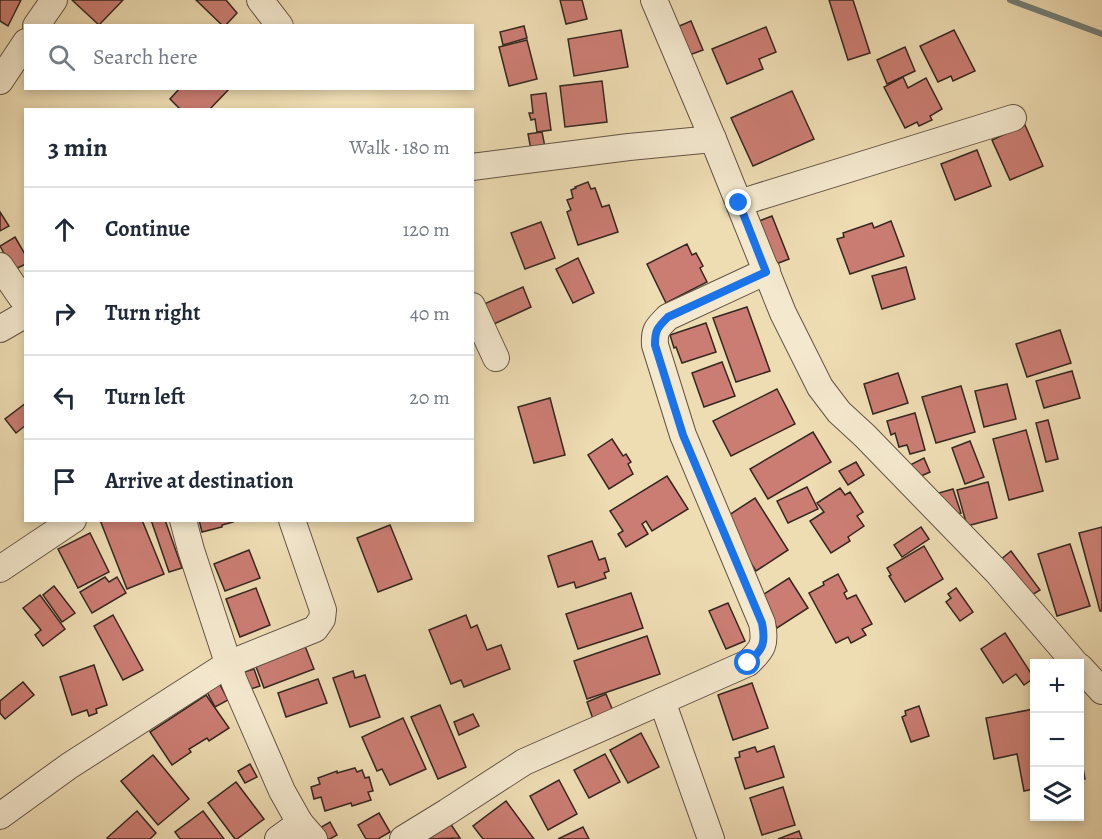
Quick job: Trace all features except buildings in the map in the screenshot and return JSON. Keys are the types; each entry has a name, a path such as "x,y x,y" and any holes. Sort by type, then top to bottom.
{"street":[{"path":"37,24 54,0"},
{"path":"260,0 278,24"},
{"path":"654,0 783,313 820,387 839,412 997,572 1073,659"},
{"path":"0,81 24,45"},
{"path":"739,203 1013,118"},
{"path":"474,167 713,139"},
{"path":"0,266 24,298"},
{"path":"403,839 524,762 748,663 760,652 765,638 762,623 683,435 655,345 655,333 668,317 766,272"},
{"path":"474,310 496,358"},
{"path":"0,329 24,315"},
{"path":"0,568 70,522"},
{"path":"184,522 234,681 282,791 307,831 278,839"},
{"path":"0,816 69,766 228,664 315,629 322,619 323,610 293,522"},
{"path":"1084,671 1102,691"},
{"path":"662,701 711,839"}],"waterway":[{"path":"1010,0 1102,34"}],"route":[{"path":"739,203 766,272 668,317 655,333 655,345 683,435 762,623 765,638 760,652 748,663"}]}
